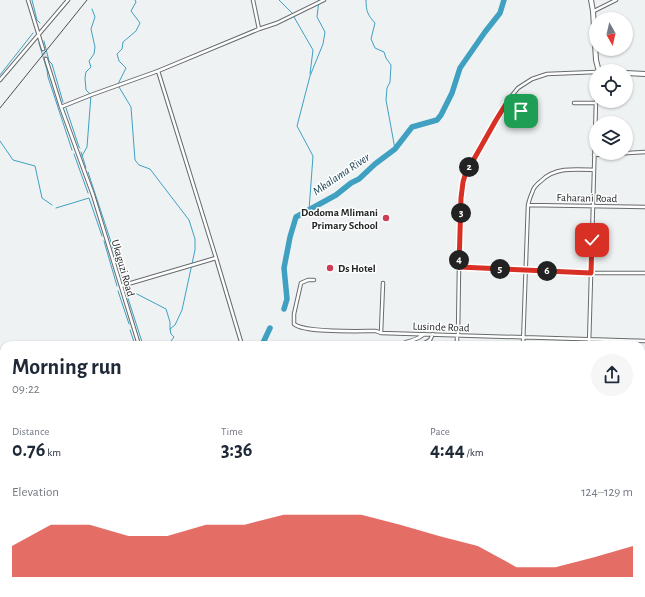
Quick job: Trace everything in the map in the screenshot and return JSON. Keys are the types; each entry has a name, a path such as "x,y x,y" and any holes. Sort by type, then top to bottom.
{"street":[{"path":"28,0 43,49"},
{"path":"0,80 68,0"},
{"path":"253,0 259,30"},
{"path":"61,106 158,71 277,23 324,0"},
{"path":"591,0 597,64"},
{"path":"593,11 616,0"},
{"name":"Ukaguzi Road","path":"46,59 92,195 137,341"},
{"path":"158,71 241,341"},
{"path":"457,341 461,198 466,172 509,99 518,88 532,79 547,74 589,72"},
{"path":"633,73 645,74"},
{"path":"509,99 515,103 521,111 525,121"},
{"path":"574,104 589,103"},
{"path":"633,153 645,152"},
{"path":"589,339 594,160"},
{"path":"523,341 528,205 532,192 546,176 552,173 561,170 594,170"},
{"name":"Faharani Road","path":"528,205 645,207"},
{"path":"121,286 216,258"},
{"path":"459,267 645,274"},
{"name":"Lusinde Road","path":"314,280 308,280 301,283 294,314 294,324 297,327 320,330 376,331 381,333 645,341"},
{"path":"381,333 383,283"},
{"path":"406,341 420,338 424,334"},
{"path":"428,341 433,334"}],"waterway":[{"path":"32,0 37,20 40,23"},
{"path":"118,84 126,68 119,61 117,54 122,49 123,42 136,31 140,23 131,11 136,2 135,0"},
{"path":"279,0 293,14"},
{"path":"309,210 313,156 297,126 310,76 323,44 325,32 317,17 319,0"},
{"path":"366,0 366,8 375,23 371,39 375,48 384,52 391,65 390,82 387,88 386,100 395,149"},
{"name":"Mkalama River","path":"284,309 287,299 284,268 290,237 296,217 336,195 351,183 359,179 375,164 395,149 412,127 437,120 452,93 460,68 500,13 504,0"},
{"path":"82,156 87,147 91,95 86,90 85,78 86,72 91,67 89,61 94,54 95,47 91,29 95,17 92,9"},
{"path":"294,17 313,50 310,74"},
{"path":"0,75 33,33"},
{"path":"44,41 63,102"},
{"path":"39,43 48,77 72,150"},
{"path":"119,87 131,107 135,160 139,165 150,169 189,220 195,239 195,250 182,310 175,325 170,329 171,334 174,337 171,341"},
{"path":"66,108 80,148"},
{"path":"0,141 13,160 35,166 42,198 52,205"},
{"path":"81,152 86,168"},
{"path":"74,154 88,193"},
{"path":"88,172 111,242"},
{"path":"56,208 89,198 102,236"},
{"path":"104,241 117,286"},
{"path":"112,246 124,283"},
{"path":"125,289 142,341"},
{"path":"118,291 129,324"},
{"path":"135,293 166,309 170,322 170,329"},
{"name":"Mkalama River","path":"264,341 270,328"},
{"path":"130,330 134,341"}],"tunnel":[{"path":"43,49 46,59"}],"railway":[{"path":"0,108 87,0"}],"place":[{"name":"Dodoma Mlimani Primary School","path":"386,218"},
{"name":"Ds Hotel","path":"330,268"}],"route":[{"path":"521,111 515,103 509,99 466,172 461,198 459,267 591,273 592,240"}]}
